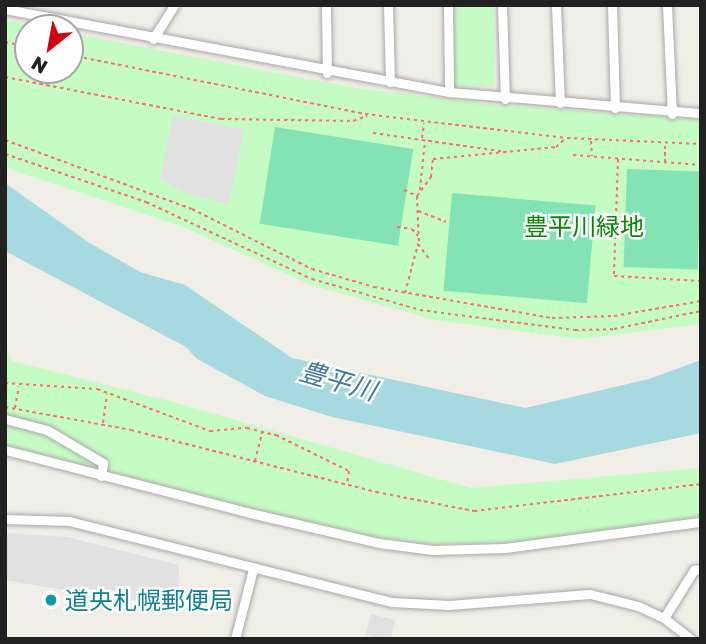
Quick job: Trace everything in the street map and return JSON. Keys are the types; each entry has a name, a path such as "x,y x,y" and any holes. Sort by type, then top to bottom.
{"street":[{"path":"153,39 174,5"},
{"path":"326,5 327,72"},
{"path":"388,5 390,82"},
{"path":"448,5 449,92"},
{"path":"502,5 505,99"},
{"path":"556,5 560,103"},
{"path":"612,5 615,108"},
{"path":"667,5 672,114"},
{"path":"5,9 24,9 153,39 449,92 672,114 701,113"},
{"path":"5,419 47,430 103,463 101,476"},
{"path":"5,450 379,543 433,550 505,548 701,523"},
{"path":"5,519 69,521 391,602 449,605 590,594 664,618 691,639"},
{"path":"235,639 253,569"},
{"path":"664,618 694,570 701,569"}],"path":[{"path":"84,58 369,115 567,138 701,144"},
{"path":"5,77 221,119 353,121 369,115"},
{"path":"420,191 424,122"},
{"path":"373,133 510,152"},
{"path":"405,294 419,237 417,196 431,177 433,159 556,147 567,138"},
{"path":"591,139 592,157"},
{"path":"5,140 192,209 312,269 405,294 552,318 614,316 701,301"},
{"path":"665,143 665,164"},
{"path":"5,154 146,202 312,279 420,310 575,330 614,329 701,311"},
{"path":"573,155 701,165"},
{"path":"618,159 614,276 701,281"},
{"path":"404,190 417,196"},
{"path":"417,210 446,222"},
{"path":"397,227 412,229 419,237"},
{"path":"418,244 431,261"},
{"path":"5,383 65,385 107,393 210,431 247,428 262,432 349,471 347,485"},
{"path":"15,408 19,385"},
{"path":"102,425 107,393"},
{"path":"5,407 102,425 347,485 474,511 701,484"},
{"path":"256,461 262,432"}],"green space":[{"path":"452,5 494,5 494,86 452,86"},
{"name":"豊平川緑地","path":"5,20 14,22 14,84 84,84 84,36 356,88 487,104 701,120 701,324 580,339 434,320 311,285 183,227 5,168"},
{"path":"275,127 413,149 398,246 260,224"},
{"path":"627,169 701,172 698,270 624,267"},
{"path":"452,193 595,206 587,303 443,291"},
{"path":"5,344 11,361 170,401 471,488 701,468 701,517 521,541 435,544 353,534 5,445"}],"shaded area":[{"path":"173,115 244,130 229,204 191,195 160,179"},
{"path":"5,533 67,537 179,565 178,609 5,580"},
{"path":"371,614 395,620 391,639 366,635"}],"water":[{"name":"豊平川","path":"5,183 88,242 140,272 185,285 292,358 525,408 649,379 701,360 701,433 555,464 332,417 265,396 197,359 186,347 5,251"}],"place":[{"name":"道央札幌郵便局","path":"51,600"}]}
